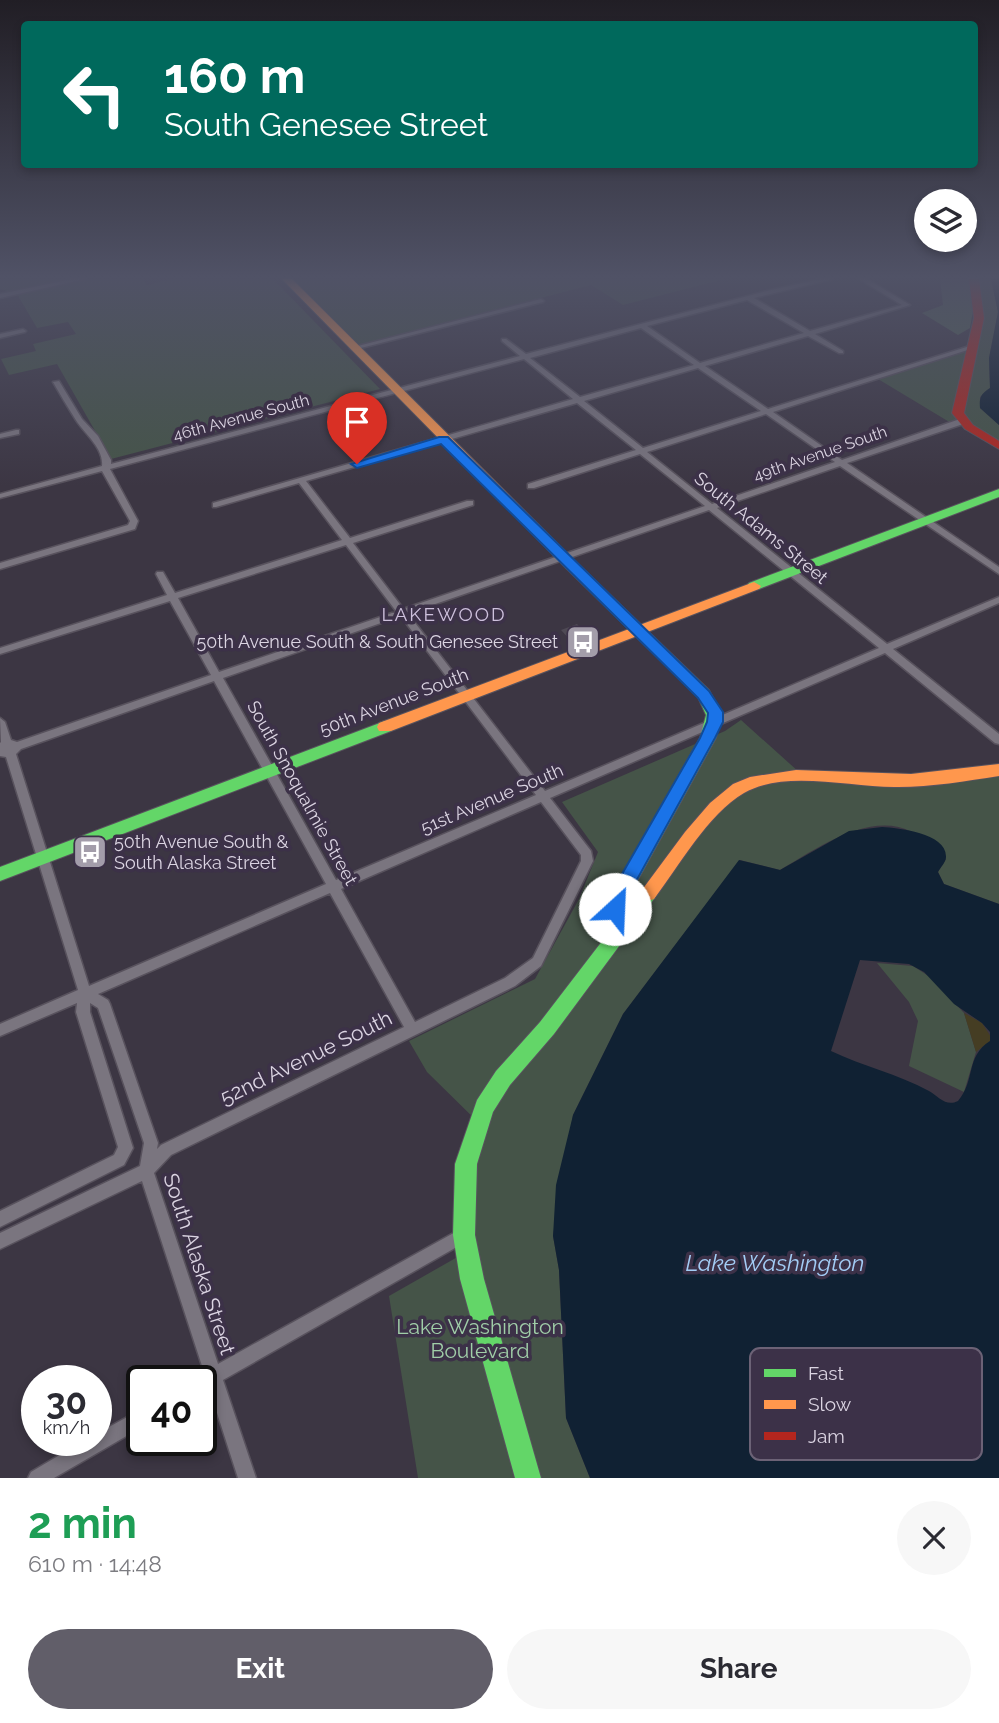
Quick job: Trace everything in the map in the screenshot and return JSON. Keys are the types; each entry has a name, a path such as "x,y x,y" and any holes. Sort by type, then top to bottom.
{"street":[{"path":"353,348 704,694 716,712 715,722 620,895 613,923 615,936"},
{"name":"South Adams Street","path":"514,348 999,740"},
{"name":"46th Avenue South","path":"0,496 559,348"},
{"path":"674,348 999,571"},
{"path":"216,505 763,348"},
{"path":"834,348 841,352"},
{"path":"531,485 969,348"},
{"path":"974,348 958,407 962,421 999,446"},
{"path":"0,566 132,527 132,517 105,468 107,460 57,382"},
{"name":"49th Avenue South","path":"7,748 962,421"},
{"path":"0,436 16,432"},
{"path":"302,480 544,795"},
{"name":"50th Avenue South","path":"0,874 999,493"},
{"path":"0,650 470,503"},
{"name":"South Snoqualmie Street","path":"160,574 219,676 412,1029"},
{"name":"51st Avenue South","path":"0,1030 999,600"},
{"name":"South Alaska Street","path":"0,722 85,993 83,1012 126,1148 119,1160 0,1219"},
{"path":"528,1478 472,1279 464,1235 466,1164 484,1107 503,1078 547,1028 615,936 726,797 752,782 779,776 915,780 999,770"},
{"name":"52nd Avenue South","path":"0,1241 146,1171 166,1150 510,982 531,969 542,953 584,867 587,855 584,847 544,795"},
{"name":"South Alaska Street","path":"85,993 103,1004 151,1143 146,1171 204,1365"},
{"path":"217,1374 464,1235"},
{"name":"South Alaska Street","path":"217,1402 247,1478"},
{"path":"37,1478 126,1426"}],"green space":[{"path":"35,348 340,348 380,389 111,459 57,364 9,375 1,359 36,351"},
{"path":"972,348 991,348 990,388 980,397 980,408 999,425 999,444 972,427 966,419 951,423 878,379"},
{"name":"Lake Washington Boulevard","path":"741,720 809,781 999,775 999,904 944,884 938,872 946,859 912,832 895,826 878,826 843,835 780,870 740,860 623,1014 573,1115 553,1236 559,1270 566,1418 590,1478 418,1478 389,1296 475,1247 472,1218 474,1188 485,1129 427,1072 409,1041 535,979 579,899 598,852 562,802 725,731"},
{"path":"877,963 913,966 930,977 964,1013 976,1052 964,1092 909,1066 918,1021 909,1002"}],"sand":[{"path":"964,1013 982,1023 991,1037 990,1041 976,1052"}],"water":[{"path":"991,348 999,348 999,425 980,408 981,396 990,388"},
{"name":"Lake Washington","path":"882,827 910,831 930,837 944,849 946,859 938,872 944,884 999,904 999,1478 590,1478 566,1418 559,1270 553,1236 556,1185 573,1115 623,1014 739,860 780,870 849,831","holes":["860,960 909,964 924,972 954,1004 982,1023 990,1032 990,1041 977,1054 964,1093 954,1103 946,1102 917,1085 831,1051"]}],"building":[{"path":"577,624 587,635 571,641 561,630"}],"traffic: fast":[{"path":"754,586 999,493"},
{"path":"571,565 704,694 714,715 708,738 620,895 613,923 615,936"},
{"path":"0,874 385,727"},
{"path":"528,1478 472,1279 464,1235 466,1164 484,1107 503,1078 547,1028 648,894"}],"traffic: slow":[{"path":"355,348 571,565"},
{"path":"385,727 754,586"},
{"path":"648,894 716,807 739,788 756,781 796,776 879,781 911,780 999,770"}],"traffic: jam":[{"path":"972,348 958,413 969,427 999,446"}],"place":[{"name":"50th Avenue South & South Genesee Street","path":"583,642"},
{"name":"50th Avenue South & South Alaska Street","path":"90,852"}],"district":[{"name":"LAKEWOOD","path":"444,614"}],"route":[{"path":"357,464 443,439 704,694 716,712 708,738 620,895 615,909"}]}
